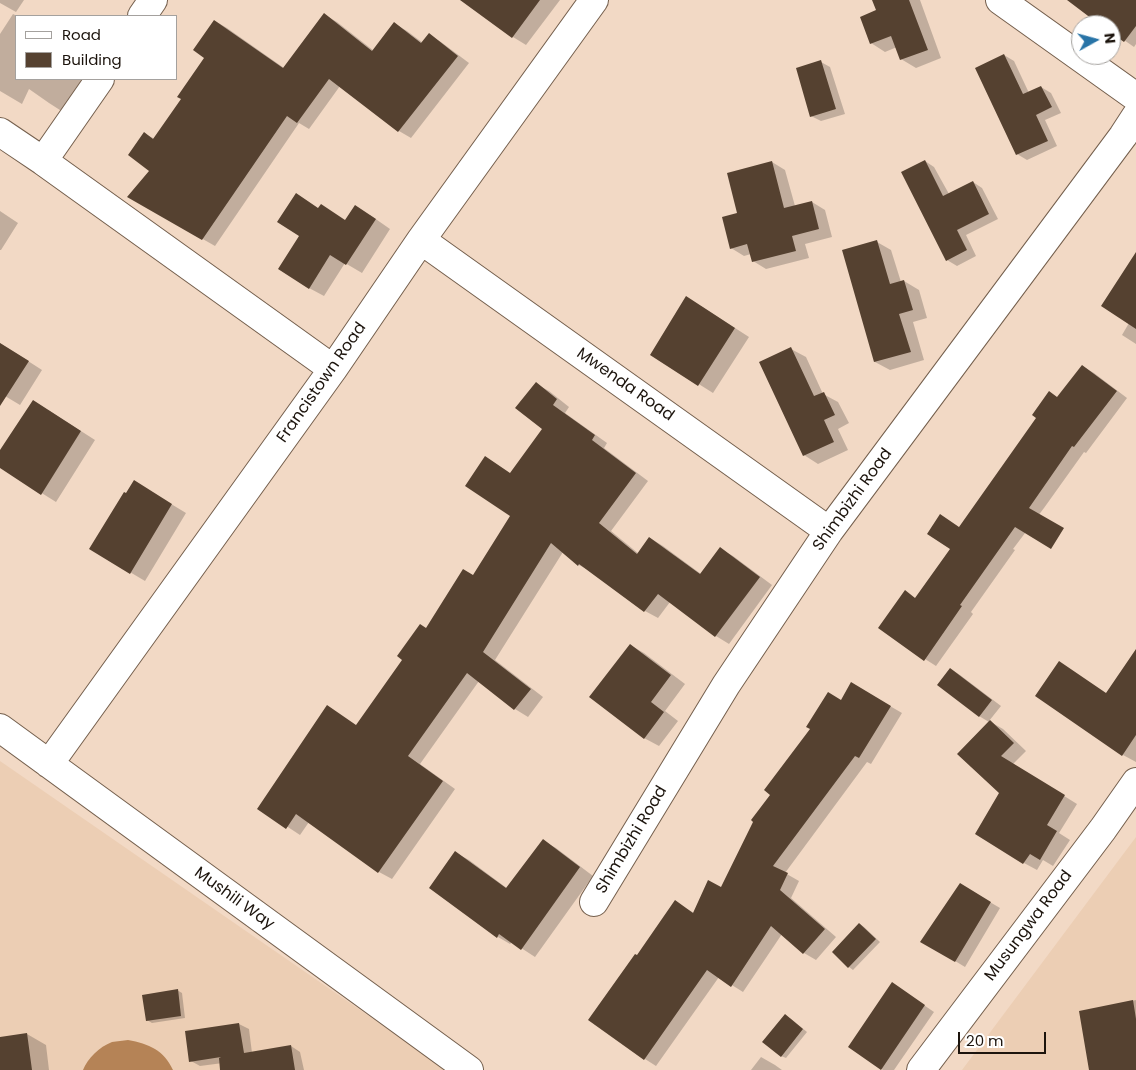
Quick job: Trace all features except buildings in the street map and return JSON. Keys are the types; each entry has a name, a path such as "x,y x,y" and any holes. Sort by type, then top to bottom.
{"street":[{"path":"143,15 153,0"},
{"name":"Francistown Road","path":"49,764 594,0"},
{"path":"1000,0 1136,97"},
{"path":"44,161 99,80"},
{"path":"0,132 44,161 333,368"},
{"name":"Shimbizhi Road","path":"594,902 726,685 829,530 1132,132"},
{"name":"Mwenda Road","path":"422,240 829,530"},
{"name":"Mushili Way","path":"0,728 469,1070"},
{"name":"Musungwa Road","path":"921,1070 1136,782"}],"shaded area":[{"path":"0,761 447,1070 0,1070"},
{"path":"1136,837 1136,1070 962,1070"},
{"path":"128,1040 155,1049 165,1057 173,1070 83,1070 98,1050 112,1042"}]}
